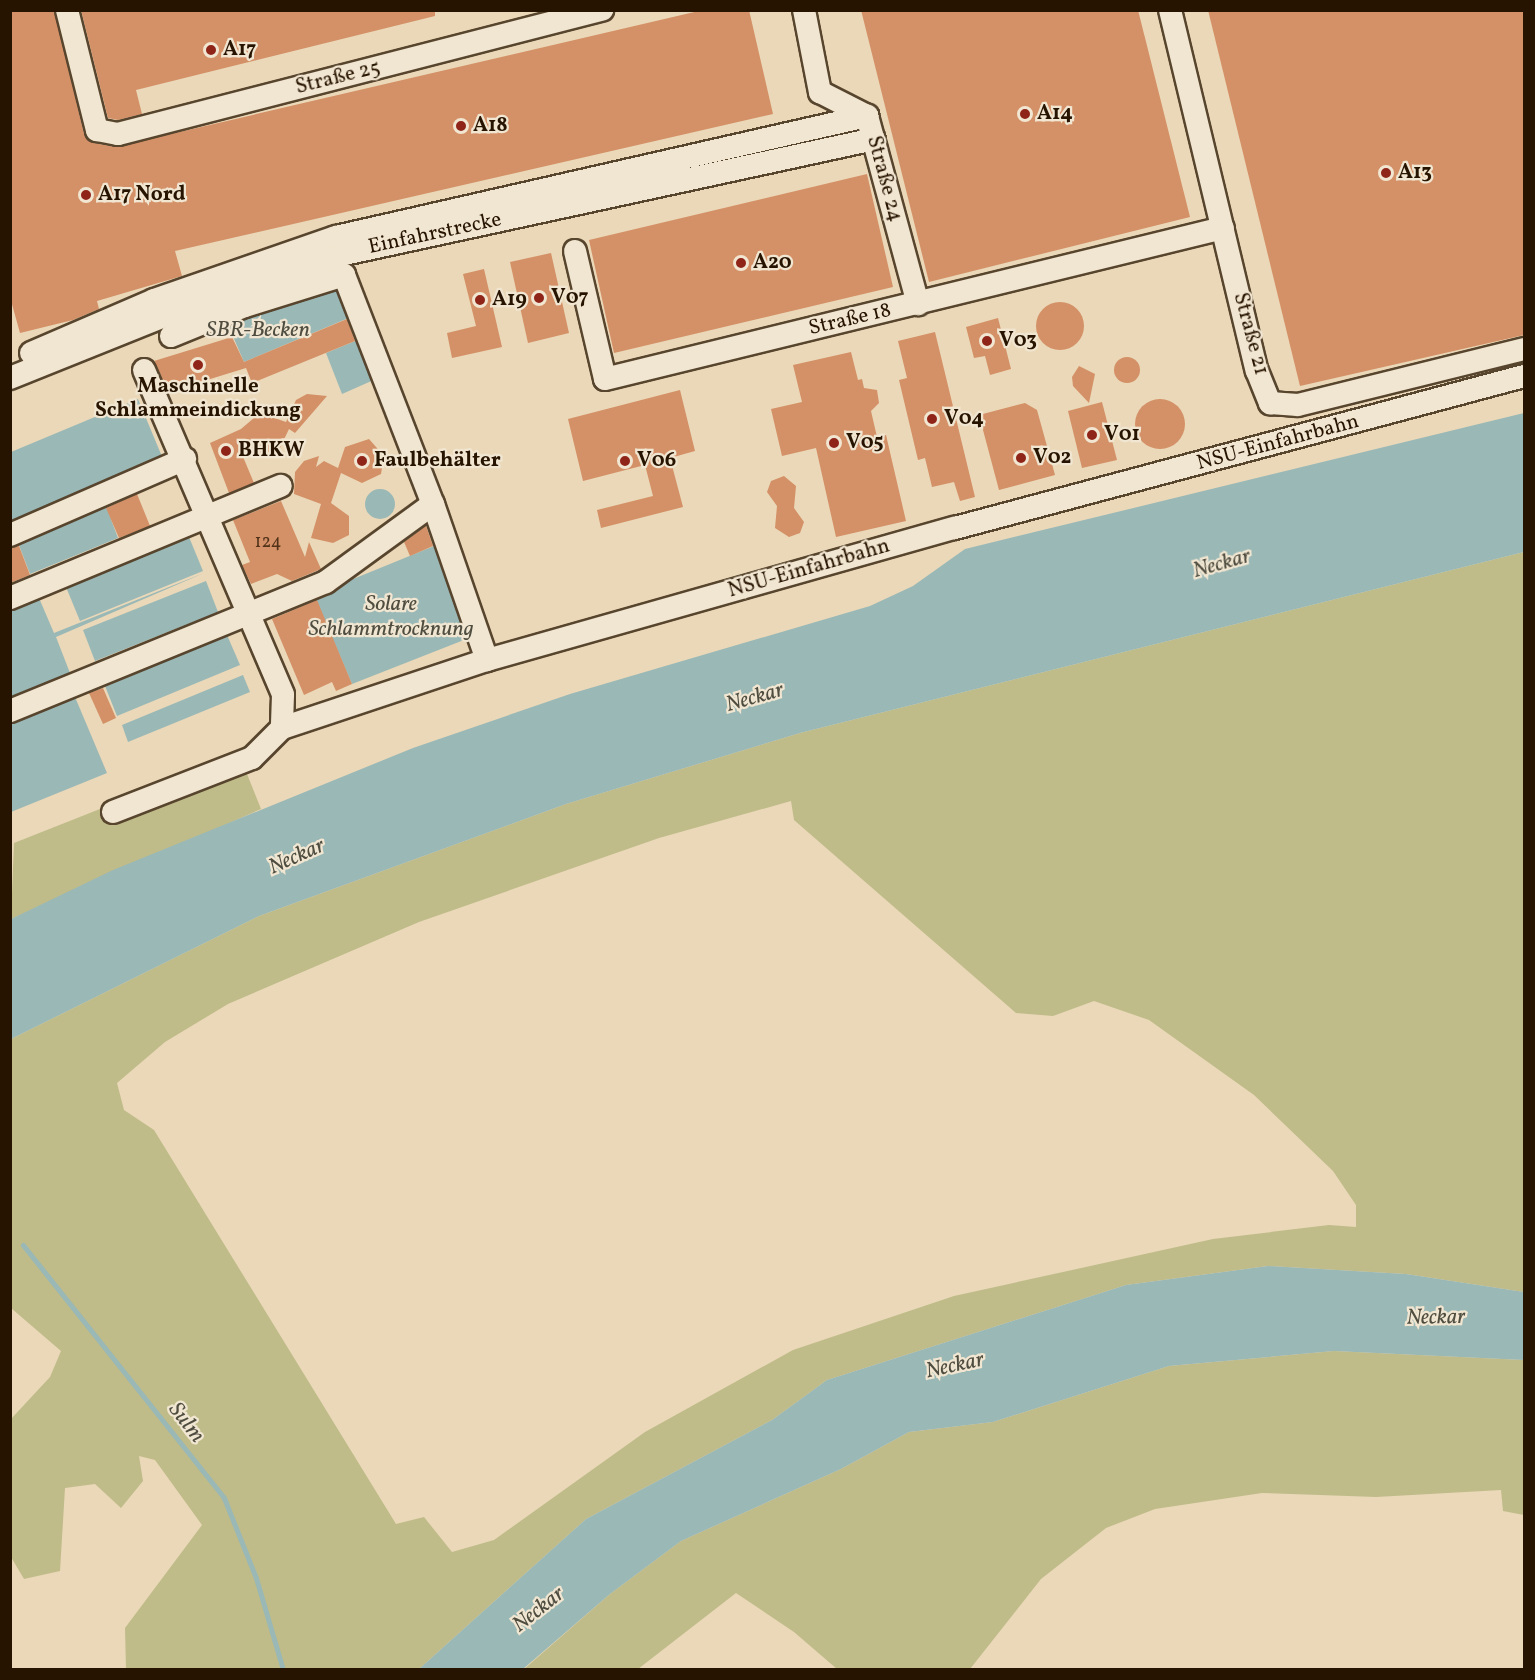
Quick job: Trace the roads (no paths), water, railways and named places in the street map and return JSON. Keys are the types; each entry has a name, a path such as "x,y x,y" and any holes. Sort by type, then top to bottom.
{"street":[{"name":"Straße 25","path":"67,10 97,130 118,134 602,10"},
{"name":"Straße 24","path":"804,10 820,92 867,116 918,304"},
{"name":"Straße 21","path":"1170,10 1257,371 1270,403 1298,405 1524,349"},
{"name":"Einfahrstrecke","path":"10,362 154,300 336,237 867,116"},
{"name":"Einfahrstrecke","path":"10,378 184,308 344,254 873,139"},
{"name":"Straße 18","path":"576,251 605,379 1223,228"},
{"path":"171,336 245,306 344,276 433,504 487,660"},
{"path":"144,370 210,515 283,695 282,728"},
{"name":"NSU-Einfahrbahn","path":"113,812 252,758 282,728 487,660 955,528 1524,376"},
{"path":"10,535 185,459"},
{"path":"10,598 281,486"},
{"path":"10,711 326,582 433,504"}],"water":[{"name":"SBR-Becken","path":"339,287 351,317 244,362 226,320"},
{"name":"SBR-Becken","path":"360,339 376,379 342,394 326,353"},
{"path":"138,399 163,459 11,522 11,452"},
{"name":"Neckar","path":"1524,413 1524,552 800,733 566,804 259,916 11,1039 11,919 113,870 413,748 570,694 870,606 913,586 965,549"},
{"path":"380,489 391,493 395,504 391,515 380,519 369,515 365,504 369,493"},
{"path":"106,506 118,538 30,574 17,540"},
{"path":"189,537 203,571 80,621 66,587"},
{"name":"Solare Schlammtrocknung","path":"434,546 469,638 352,684 314,595"},
{"path":"204,573 56,637 70,673 11,698 11,609 39,598 54,633"},
{"path":"206,581 218,612 95,661 83,630"},
{"path":"227,635 240,665 117,716 105,686"},
{"path":"243,675 250,692 128,742 122,725"},
{"path":"75,697 107,773 11,812 11,724"},
{"name":"Neckar","path":"1268,1266 1406,1274 1524,1292 1524,1360 1334,1351 1169,1366 993,1422 909,1432 841,1469 681,1541 610,1594 523,1669 419,1669 586,1519 772,1420 827,1380 1126,1285"}],"waterway":[{"name":"Sulm","path":"23,1245 224,1498 256,1578 283,1670"}],"place":[{"name":"A17","path":"211,50"},
{"name":"A14","path":"1025,114"},
{"name":"A18","path":"461,126"},
{"name":"A13","path":"1386,173"},
{"name":"A17 Nord","path":"86,195"},
{"name":"A20","path":"741,263"},
{"name":"V07","path":"539,298"},
{"name":"A19","path":"480,300"},
{"name":"V03","path":"987,341"},
{"name":"Maschinelle Schlammeindickung","path":"198,365"},
{"name":"V04","path":"932,419"},
{"name":"V01","path":"1092,435"},
{"name":"V05","path":"834,443"},
{"name":"BHKW","path":"226,451"},
{"name":"V02","path":"1021,458"},
{"name":"Faulbehälter","path":"362,461"},
{"name":"V06","path":"625,461"}]}
